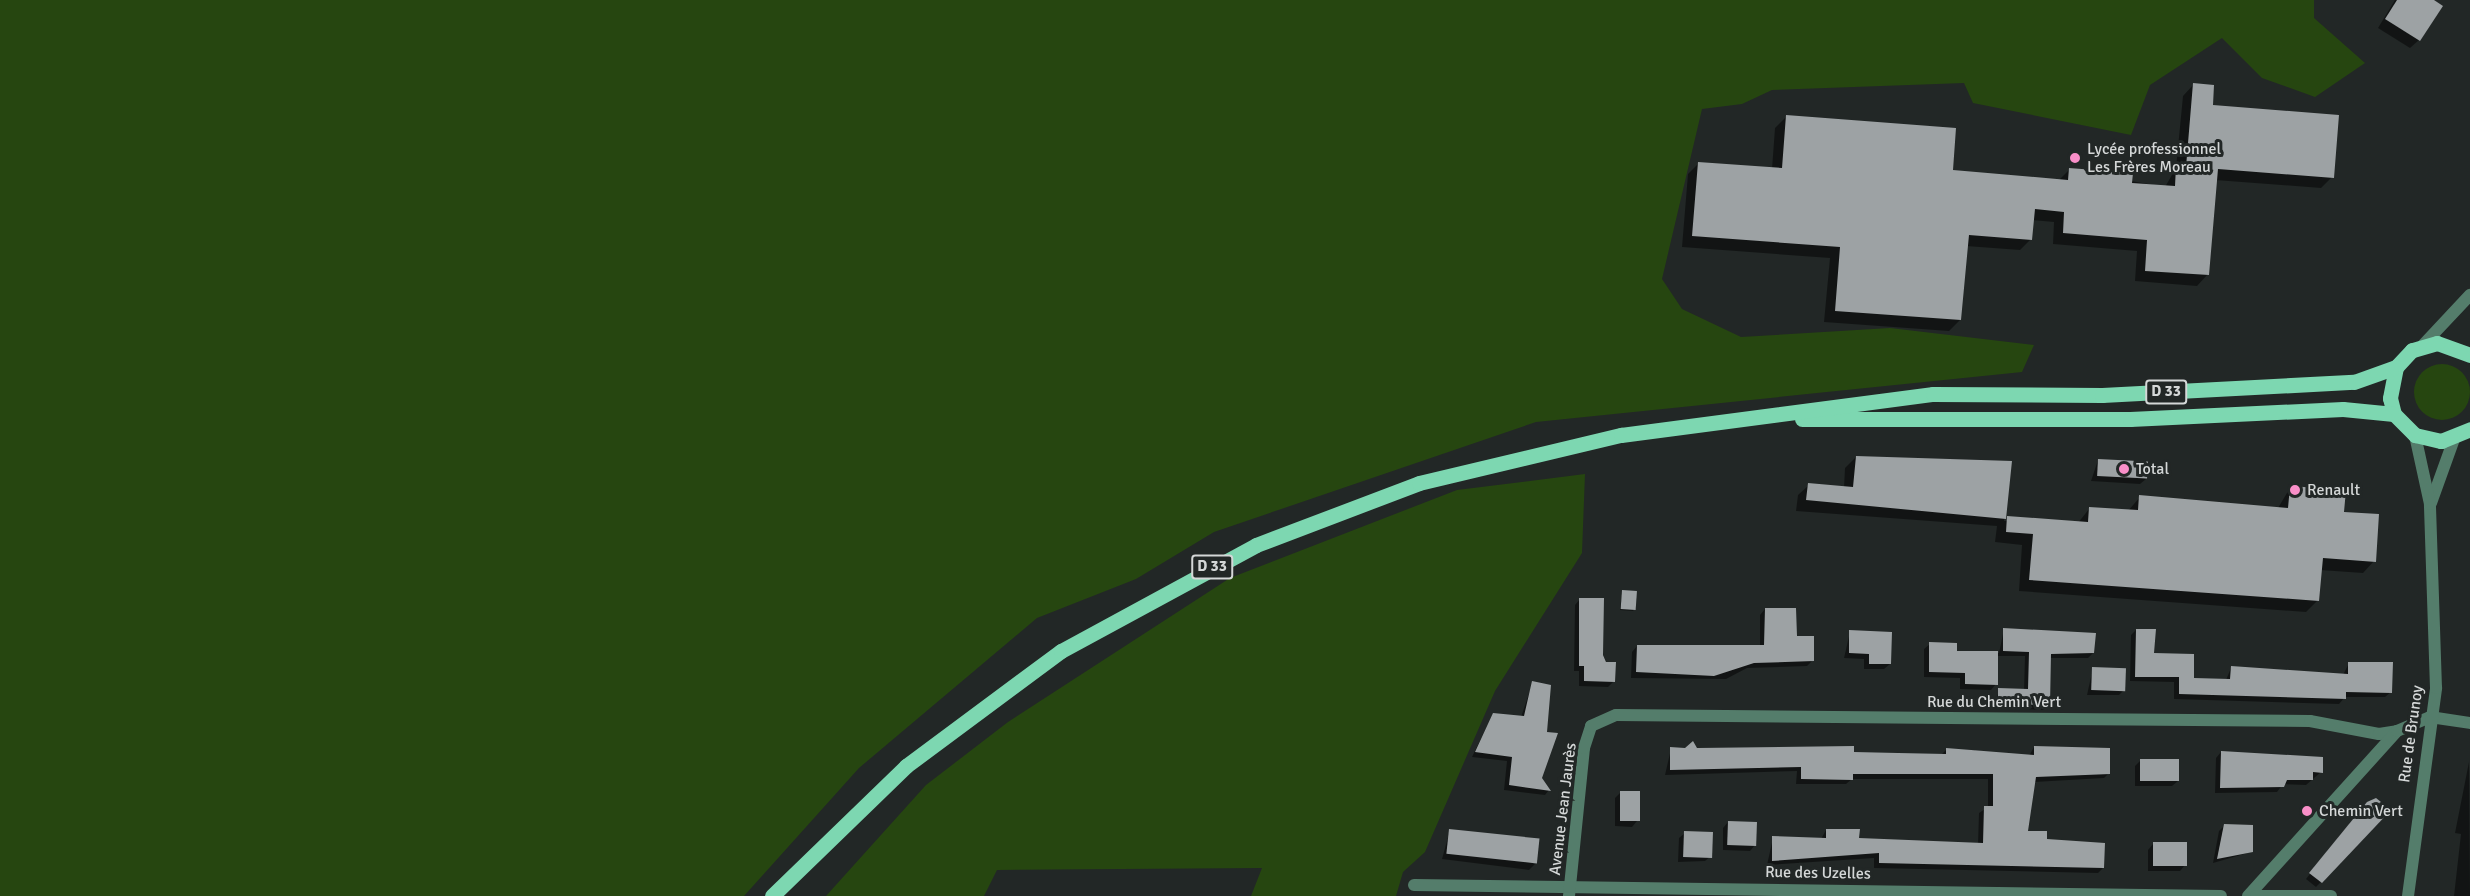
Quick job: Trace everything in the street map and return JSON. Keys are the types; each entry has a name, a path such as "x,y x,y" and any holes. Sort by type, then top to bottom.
{"main road":[{"path":"2470,355 2451,344 2423,345 2396,367 2390,382 2394,414 2415,435 2454,439 2470,429"},
{"name":"D 33","path":"772,896 839,825 972,712 1061,651 1218,564 1338,512 1518,456 1621,435 1933,394 2102,395 2354,382 2396,367"},
{"name":"D 33","path":"1754,418 2130,419 2343,409 2394,414"}],"street":[{"path":"2423,345 2470,295"},
{"name":"Rue de Brunoy","path":"2408,896 2430,717 2436,687 2430,504 2415,435"},
{"name":"Rue de Brunoy","path":"2430,504 2454,439"},
{"name":"Rue du Chemin Vert","path":"1591,726 1616,715 1640,715 2310,721 2379,734 2397,731"},
{"path":"2248,896 2397,731 2430,717 2470,723"},
{"name":"Avenue Jean Jaurès","path":"1570,891 1591,726"},
{"name":"Rue des Uzelles","path":"1413,885 1570,891 2221,896"},
{"path":"2256,896 2331,896"}],"green space":[{"path":"0,0 2314,0 2314,18 2365,63 2315,97 2262,78 2222,38 2150,85 2131,135 1973,103 1964,83 1772,90 1742,104 1702,109 1662,279 1682,309 1741,337 1890,328 2034,345 2022,372 1536,422 1214,532 1136,579 1037,618 859,768 744,896 0,896"},
{"path":"2442,364 2453,366 2462,372 2468,381 2470,392 2468,403 2462,412 2453,418 2442,420 2431,418 2422,412 2416,403 2414,392 2416,381 2422,372 2431,366"},
{"path":"1585,474 1582,553 1495,691 1425,852 1403,872 1396,896 1251,896 1262,868 997,870 984,896 826,896 926,785 1008,722 1230,578 1457,490"}],"building":[{"path":"2397,0 2434,0 2443,6 2420,41 2385,19"},
{"path":"2193,83 2214,85 2213,105 2339,115 2334,178 2218,169 2209,275 2145,271 2147,240 2063,233 2064,212 2035,209 2032,240 1969,235 1961,320 1835,311 1840,247 1692,236 1698,162 1782,168 1786,115 1956,128 1953,170 2068,180 2069,168 2133,173 2132,183 2175,186 2176,166 2186,167"},
{"path":"1856,456 2012,461 2006,519 1806,500 1808,483 1853,487"},
{"path":"2098,459 2148,462 2147,479 2097,476"},
{"path":"2290,486 2346,490 2344,512 2379,514 2376,562 2323,558 2319,601 2029,580 2033,534 2006,532 2007,516 2088,522 2089,507 2138,510 2139,495 2288,508"},
{"path":"1622,590 1637,591 1636,610 1621,609"},
{"path":"1579,598 1604,598 1603,655 1606,662 1616,662 1615,682 1584,681 1584,666 1579,666"},
{"path":"1765,608 1796,608 1797,636 1814,636 1814,661 1754,663 1714,676 1636,672 1637,645 1764,645"},
{"path":"2003,628 2096,633 2094,653 2051,654 2050,705 1998,704 1998,688 2028,689 2029,652 2003,651"},
{"path":"2136,629 2156,629 2154,653 2194,654 2194,678 2230,679 2231,666 2348,674 2348,662 2393,662 2392,693 2346,692 2346,699 2179,694 2179,677 2135,677"},
{"path":"1849,630 1892,632 1891,664 1869,664 1869,654 1849,653"},
{"path":"1929,642 1957,643 1957,651 1998,651 1998,685 1965,684 1965,673 1929,672"},
{"path":"2092,667 2126,668 2125,691 2091,690"},
{"path":"1532,681 1551,685 1547,732 1558,733 1542,778 1551,791 1509,785 1512,757 1475,752 1493,713 1524,716"},
{"path":"1693,741 1697,748 1854,746 1854,752 1946,754 1946,748 2034,755 2034,746 2110,748 2110,774 2036,777 2028,831 2047,831 2047,839 2105,843 2104,868 1879,863 1879,853 1772,861 1772,836 1826,838 1826,829 1860,829 1859,838 1983,843 1984,806 1993,806 1993,774 1853,774 1853,780 1801,779 1801,767 1670,770 1670,747 1685,748"},
{"path":"2221,751 2323,757 2323,773 2313,772 2313,780 2287,780 2284,787 2220,788"},
{"path":"2140,759 2179,759 2179,781 2140,781"},
{"path":"1620,791 1640,791 1640,821 1620,821"},
{"path":"2376,798 2391,810 2322,883 2309,873 2367,802"},
{"path":"1728,821 1757,822 1756,846 1727,845"},
{"path":"2224,824 2253,825 2253,852 2217,859"},
{"path":"1449,829 1540,839 1537,863 1446,854"},
{"path":"1684,831 1713,832 1712,858 1683,857"},
{"path":"2153,842 2187,842 2187,866 2153,866"}],"place":[{"name":"Lycée professionnel Les Frères Moreau","path":"2075,158"},
{"name":"Total","path":"2124,469"},
{"name":"Renault","path":"2295,490"},
{"name":"Chemin Vert","path":"2307,811"}]}
